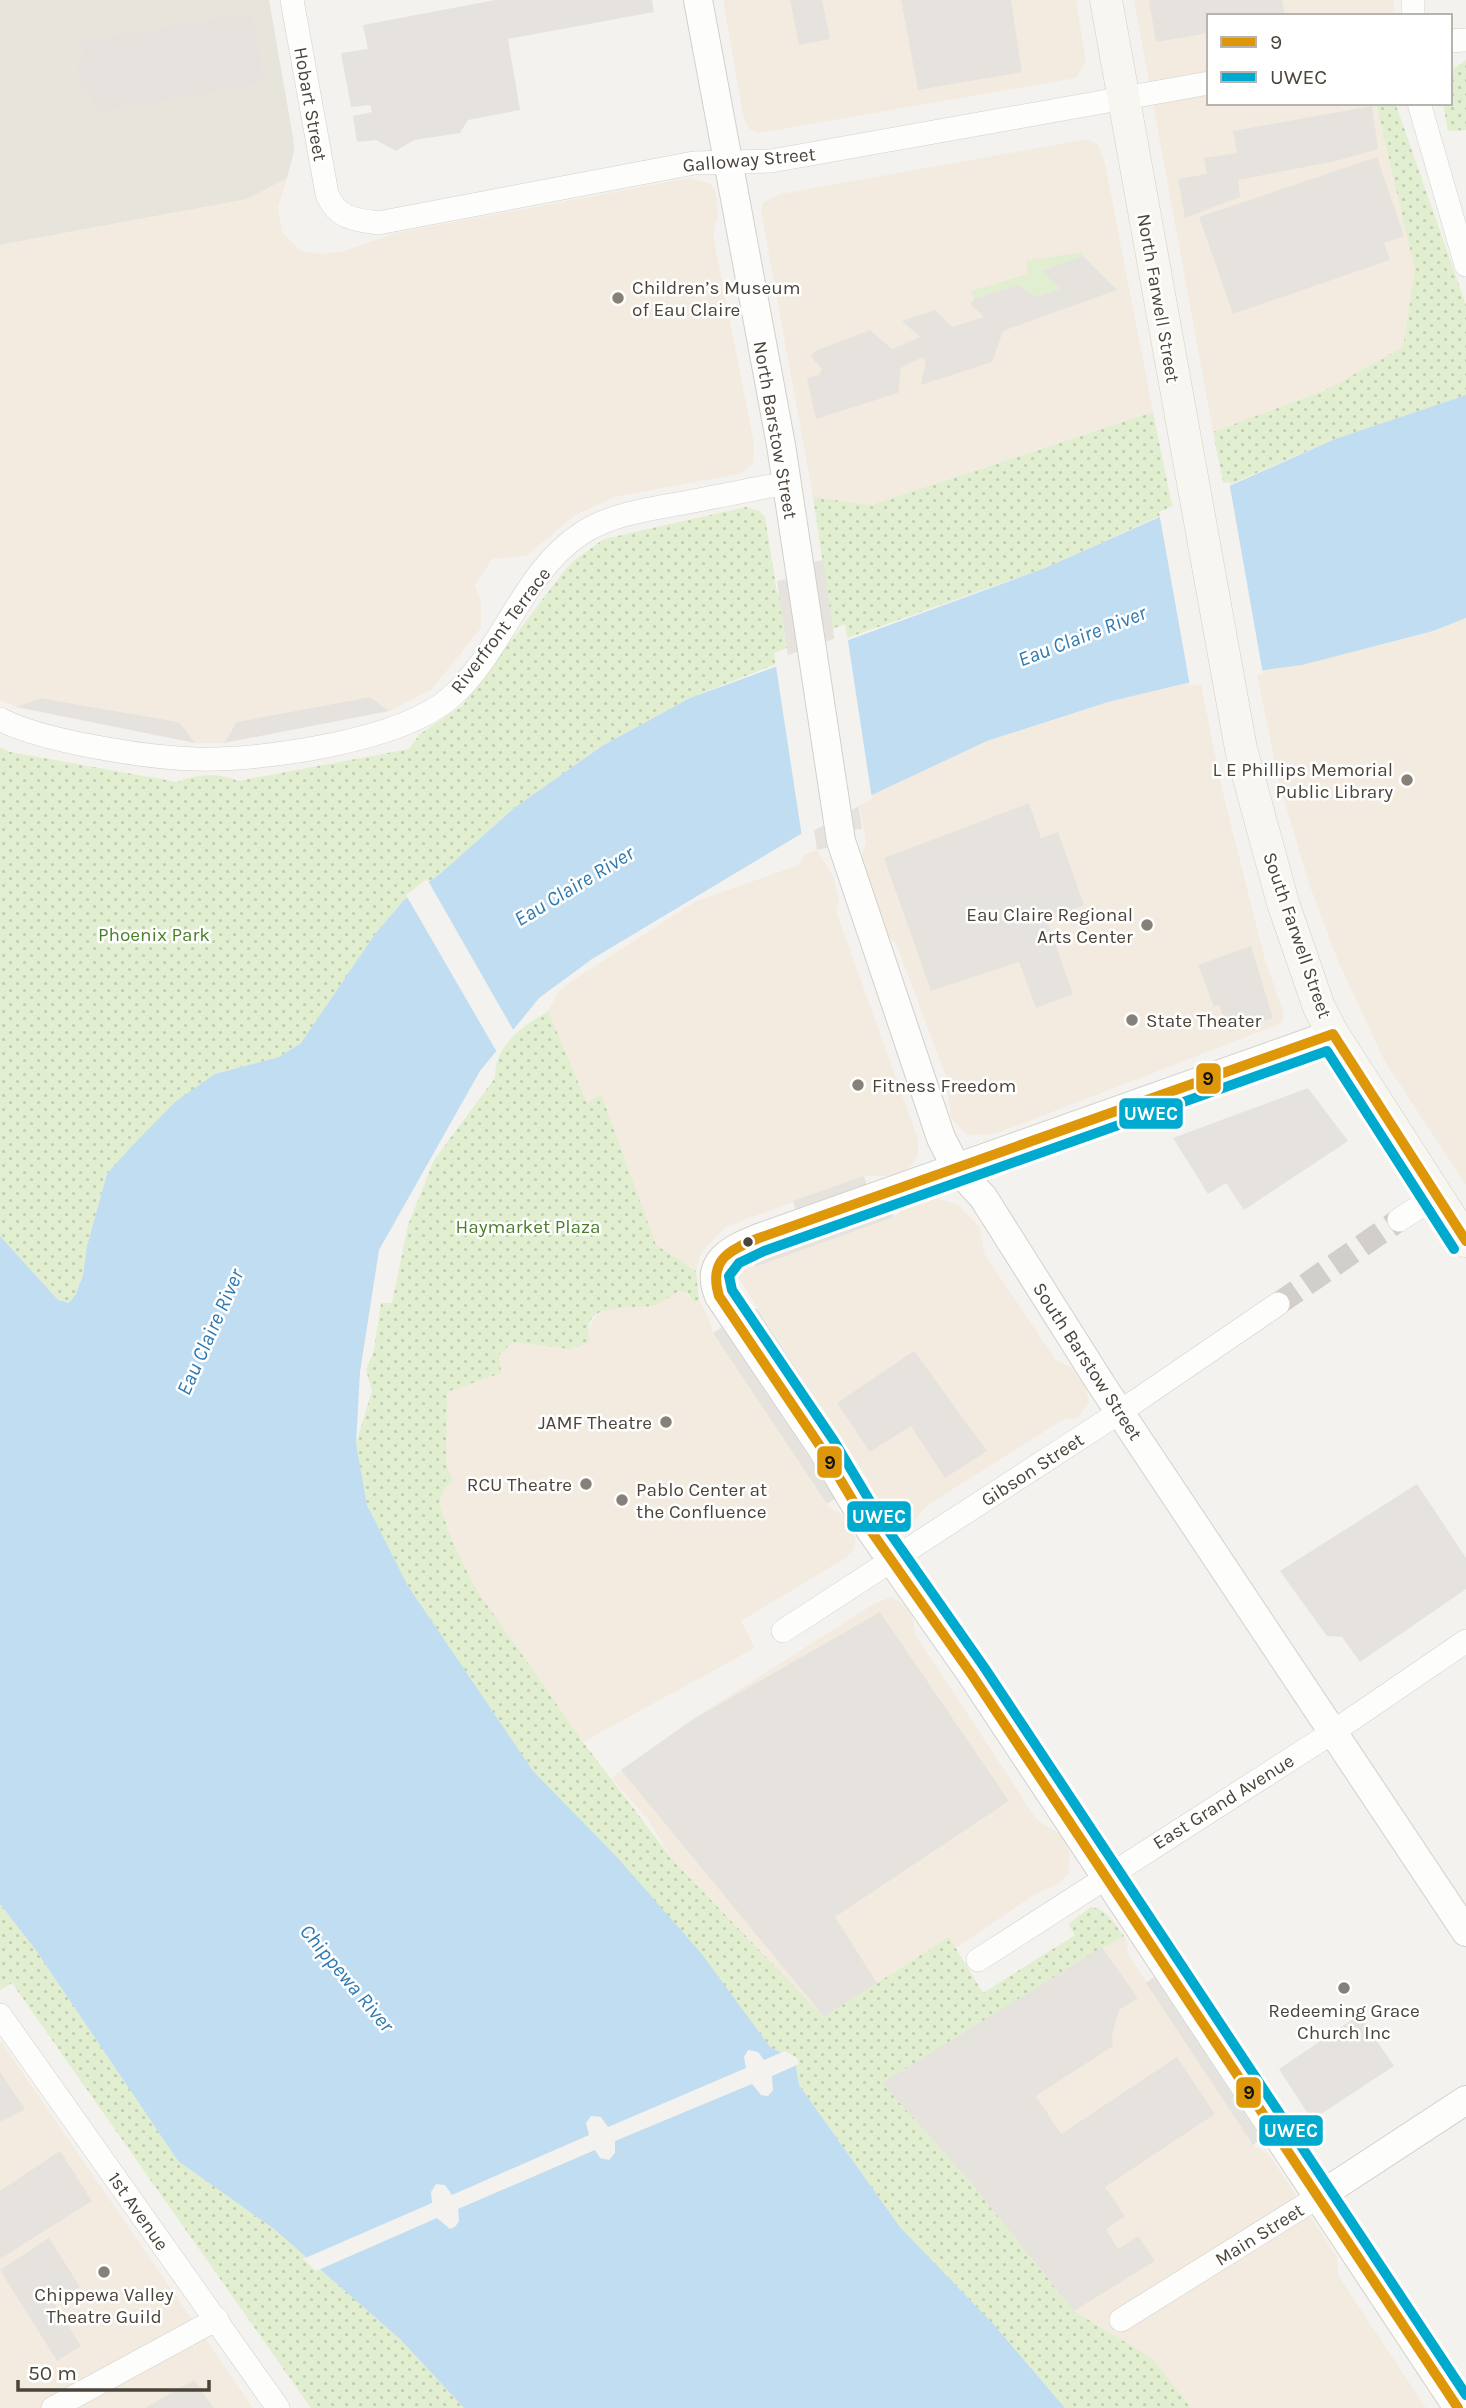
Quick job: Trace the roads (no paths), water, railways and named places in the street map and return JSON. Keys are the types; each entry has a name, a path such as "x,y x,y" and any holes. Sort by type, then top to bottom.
{"main road":[{"name":"North Farwell Street","path":"1106,0 1212,595"},
{"name":"South Farwell Street","path":"1212,595 1241,749 1283,903 1319,1007 1333,1034 1466,1241"}],"street":[{"name":"Hobart Street","path":"292,0 327,194 333,208"},
{"name":"North Barstow Street","path":"698,0 787,482 827,738"},
{"name":"Galloway Street","path":"333,208 356,221 378,223 694,163 771,161 1207,83"},
{"path":"1420,105 1466,265"},
{"name":"Riverfront Terrace","path":"0,719 17,728 45,735 196,759 255,755 379,734 420,717 450,698 474,670 518,602 550,562 584,532 636,511 787,482"},
{"name":"South Barstow Street","path":"827,738 841,841 942,1138 957,1169 983,1197 1120,1412 1466,1932"},
{"path":"1333,1034 736,1247 716,1264 714,1274 719,1296 1458,2408"},
{"path":"1399,1220 1436,1196"},
{"name":"Gibson Street","path":"783,1631 1120,1412 1278,1304"},
{"name":"East Grand Avenue","path":"978,1960 1333,1732 1466,1641"},
{"name":"1st Avenue","path":"0,2015 278,2408"},
{"name":"Main Street","path":"1121,2320 1318,2197 1466,2100"},
{"path":"53,2408 216,2319"}],"water":[{"path":"1466,395 1466,618 1433,631 1302,665 1212,677 1108,702 987,741 859,801 814,826 592,959 539,998 480,1071 379,1250 360,1372 356,1443 367,1505 408,1586 533,1771 616,1856 701,1953 770,2047 795,2060 799,2085 900,2227 995,2326 1065,2408 464,2408 400,2339 274,2229 178,2161 35,1949 0,1904 0,1236 58,1300 69,1303 76,1294 83,1275 87,1246 107,1174 132,1146 175,1102 215,1074 279,1057 301,1043 375,934 404,900 441,873 513,809 602,746 690,698 1045,568 1335,439"}],"tunnel":[{"path":"1278,1304 1399,1220"}],"place":[{"name":"Children’s Museum of Eau Claire","path":"618,298"},
{"name":"L E Phillips Memorial Public Library","path":"1407,780"},
{"name":"Eau Claire Regional Arts Center","path":"1147,925"},
{"name":"State Theater","path":"1132,1020"},
{"name":"Fitness Freedom","path":"858,1085"},
{"name":"JAMF Theatre","path":"666,1422"},
{"name":"RCU Theatre","path":"586,1484"},
{"name":"Pablo Center at the Confluence","path":"622,1500"},
{"name":"Redeeming Grace Church Inc","path":"1344,1988"},
{"name":"Chippewa Valley Theatre Guild","path":"104,2272"}],"water label":[{"name":"Eau Claire River","path":"1082,636"},
{"name":"Eau Claire River","path":"574,886"},
{"name":"Eau Claire River","path":"210,1332"},
{"name":"Chippewa River","path":"347,1978"}],"park label":[{"name":"Phoenix Park","path":"154,934"},
{"name":"Haymarket Plaza","path":"528,1226"}]}
